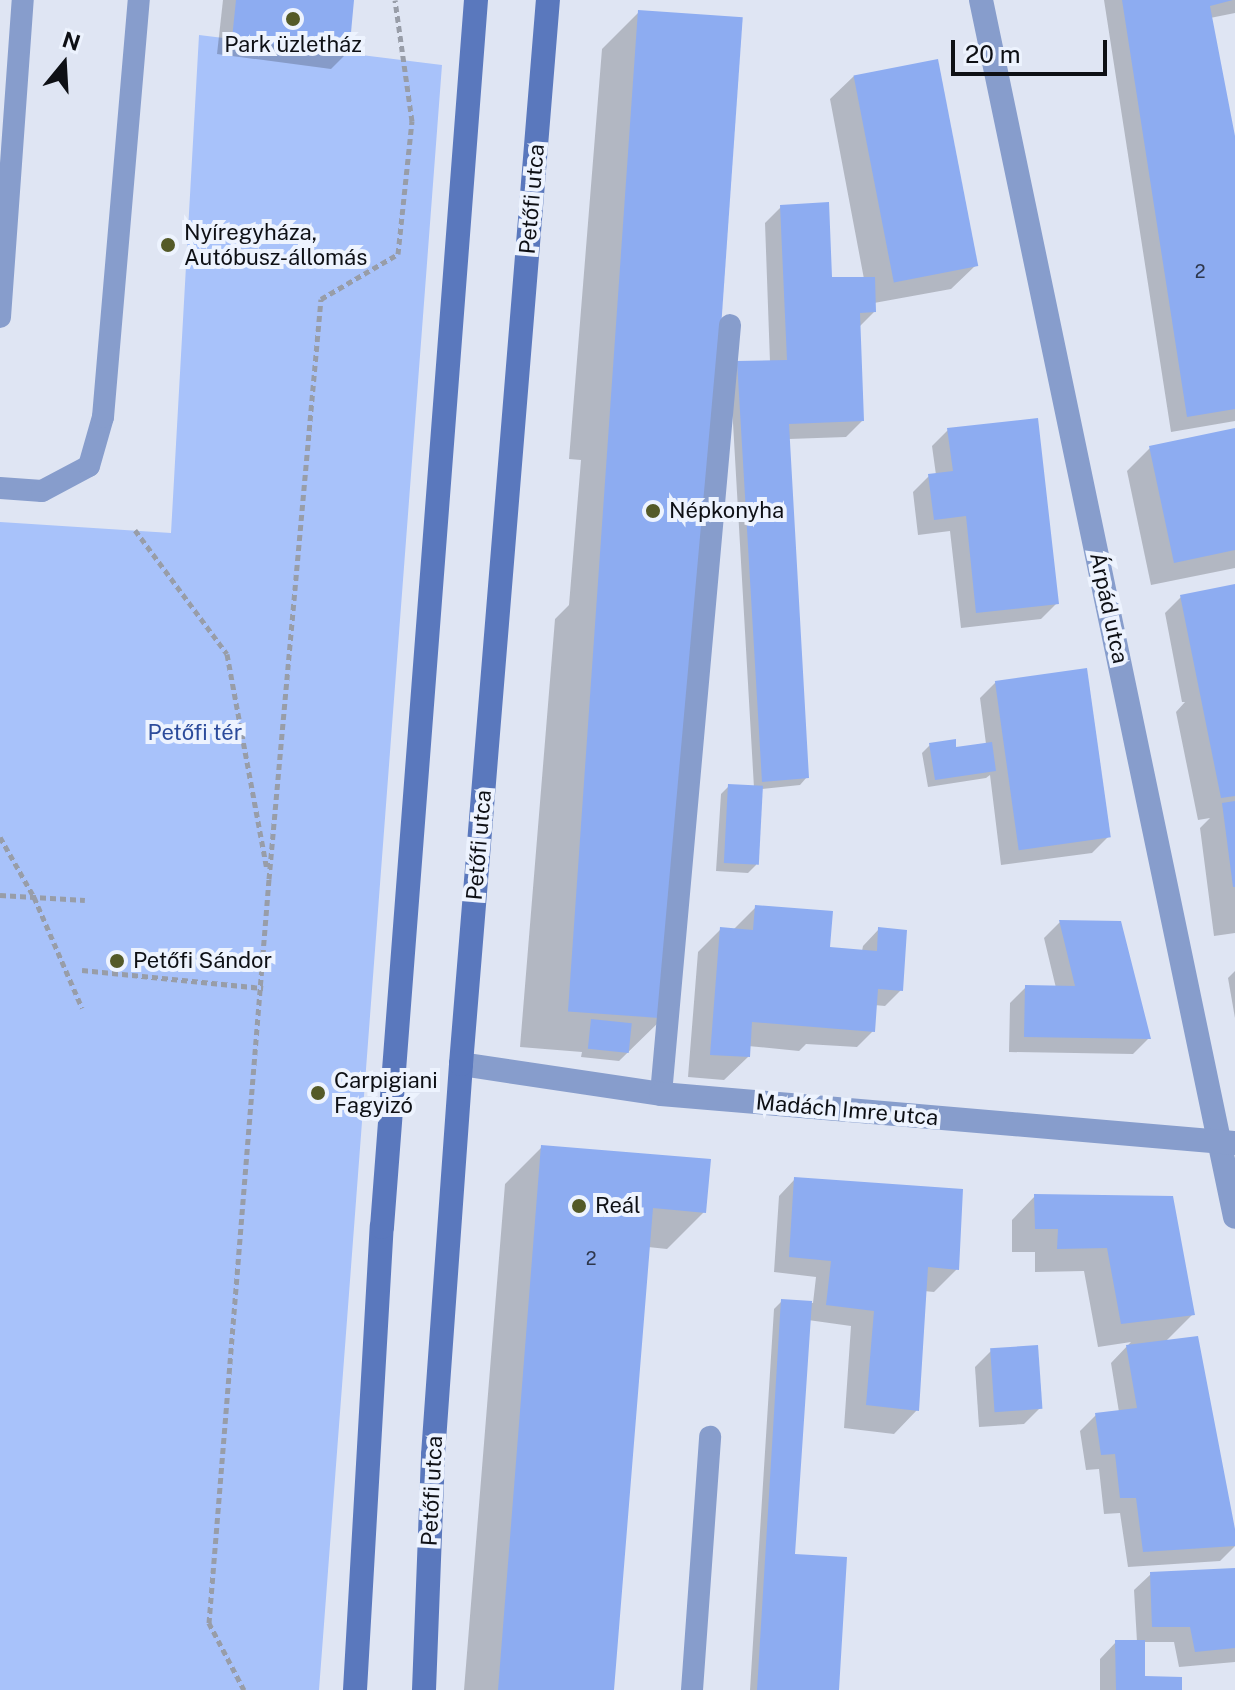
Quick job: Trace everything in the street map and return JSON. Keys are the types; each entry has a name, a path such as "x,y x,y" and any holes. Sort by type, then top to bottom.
{"main road":[{"path":"355,1690 382,1227 476,0"},
{"name":"Petőfi utca","path":"424,1690 433,1455 461,1064 548,0"}],"street":[{"name":"Árpád utca","path":"981,0 1228,1143 1235,1217"},
{"name":"Madách Imre utca","path":"461,1064 661,1094 1228,1143"}],"lane":[{"path":"0,317 23,0"},
{"path":"0,488 42,491 89,466 103,417 139,0"},
{"path":"661,1094 730,325"},
{"path":"692,1690 710,1437"}],"path":[{"path":"244,1690 209,1623 263,988 269,879 321,299 398,254 412,121 395,0"},
{"path":"135,530 227,654 269,879"},
{"path":"0,837 34,897 82,1008"},
{"path":"0,895 85,900"},
{"path":"82,970 263,988"}],"green space":[{"name":"Petőfi tér","path":"199,35 442,65 319,1690 0,1690 0,522 171,533"}],"building":[{"name":"Park üzletház","path":"236,0 354,0 349,54 232,39"},
{"path":"1122,0 1233,0 1210,6 1235,136 1235,409 1187,417"},
{"path":"638,10 743,17 673,1019 568,1012"},
{"path":"938,59 978,266 894,283 854,75"},
{"path":"829,202 832,277 875,277 876,312 860,313 864,421 789,424 809,778 762,782 737,361 787,360 780,205"},
{"path":"1038,418 1059,604 976,613 966,516 934,520 928,474 953,471 947,428"},
{"path":"1235,428 1235,550 1174,563 1149,446"},
{"path":"1235,584 1235,796 1221,798 1180,595"},
{"path":"1087,668 1111,837 1019,850 995,681"},
{"path":"956,739 956,747 992,742 996,771 935,780 929,743"},
{"path":"728,784 763,786 759,865 724,863"},
{"path":"1235,801 1235,887 1233,887 1222,803"},
{"path":"755,905 833,911 830,947 877,951 878,927 907,930 903,991 878,989 875,1032 752,1022 750,1057 710,1055 720,927 753,930"},
{"path":"1059,920 1121,921 1151,1039 1024,1037 1025,985 1075,986"},
{"path":"591,1019 632,1023 629,1053 588,1049"},
{"path":"541,1145 711,1159 706,1213 653,1208 614,1690 498,1690"},
{"path":"794,1177 963,1189 959,1270 928,1267 919,1411 866,1405 874,1311 826,1305 831,1261 789,1257"},
{"path":"1034,1194 1173,1196 1195,1315 1121,1324 1107,1248 1057,1249 1058,1229 1035,1229"},
{"path":"781,1299 812,1301 795,1554 847,1557 839,1690 757,1690"},
{"path":"1198,1336 1235,1529 1235,1546 1143,1552 1136,1498 1120,1498 1115,1454 1101,1455 1095,1413 1137,1408 1126,1345"},
{"path":"1038,1345 1042,1409 995,1412 990,1348"},
{"path":"1235,1568 1235,1648 1195,1652 1190,1627 1152,1627 1150,1572"},
{"path":"1115,1640 1145,1640 1145,1676 1182,1677 1182,1690 1116,1690"}],"place":[{"name":"Park üzletház","path":"293,19"},
{"name":"Nyíregyháza, Autóbusz-állomás","path":"168,245"},
{"name":"Népkonyha","path":"653,511"},
{"name":"Petőfi Sándor","path":"117,961"},
{"name":"Carpigiani Fagyizó","path":"318,1093"},
{"name":"Reál","path":"579,1206"}]}
